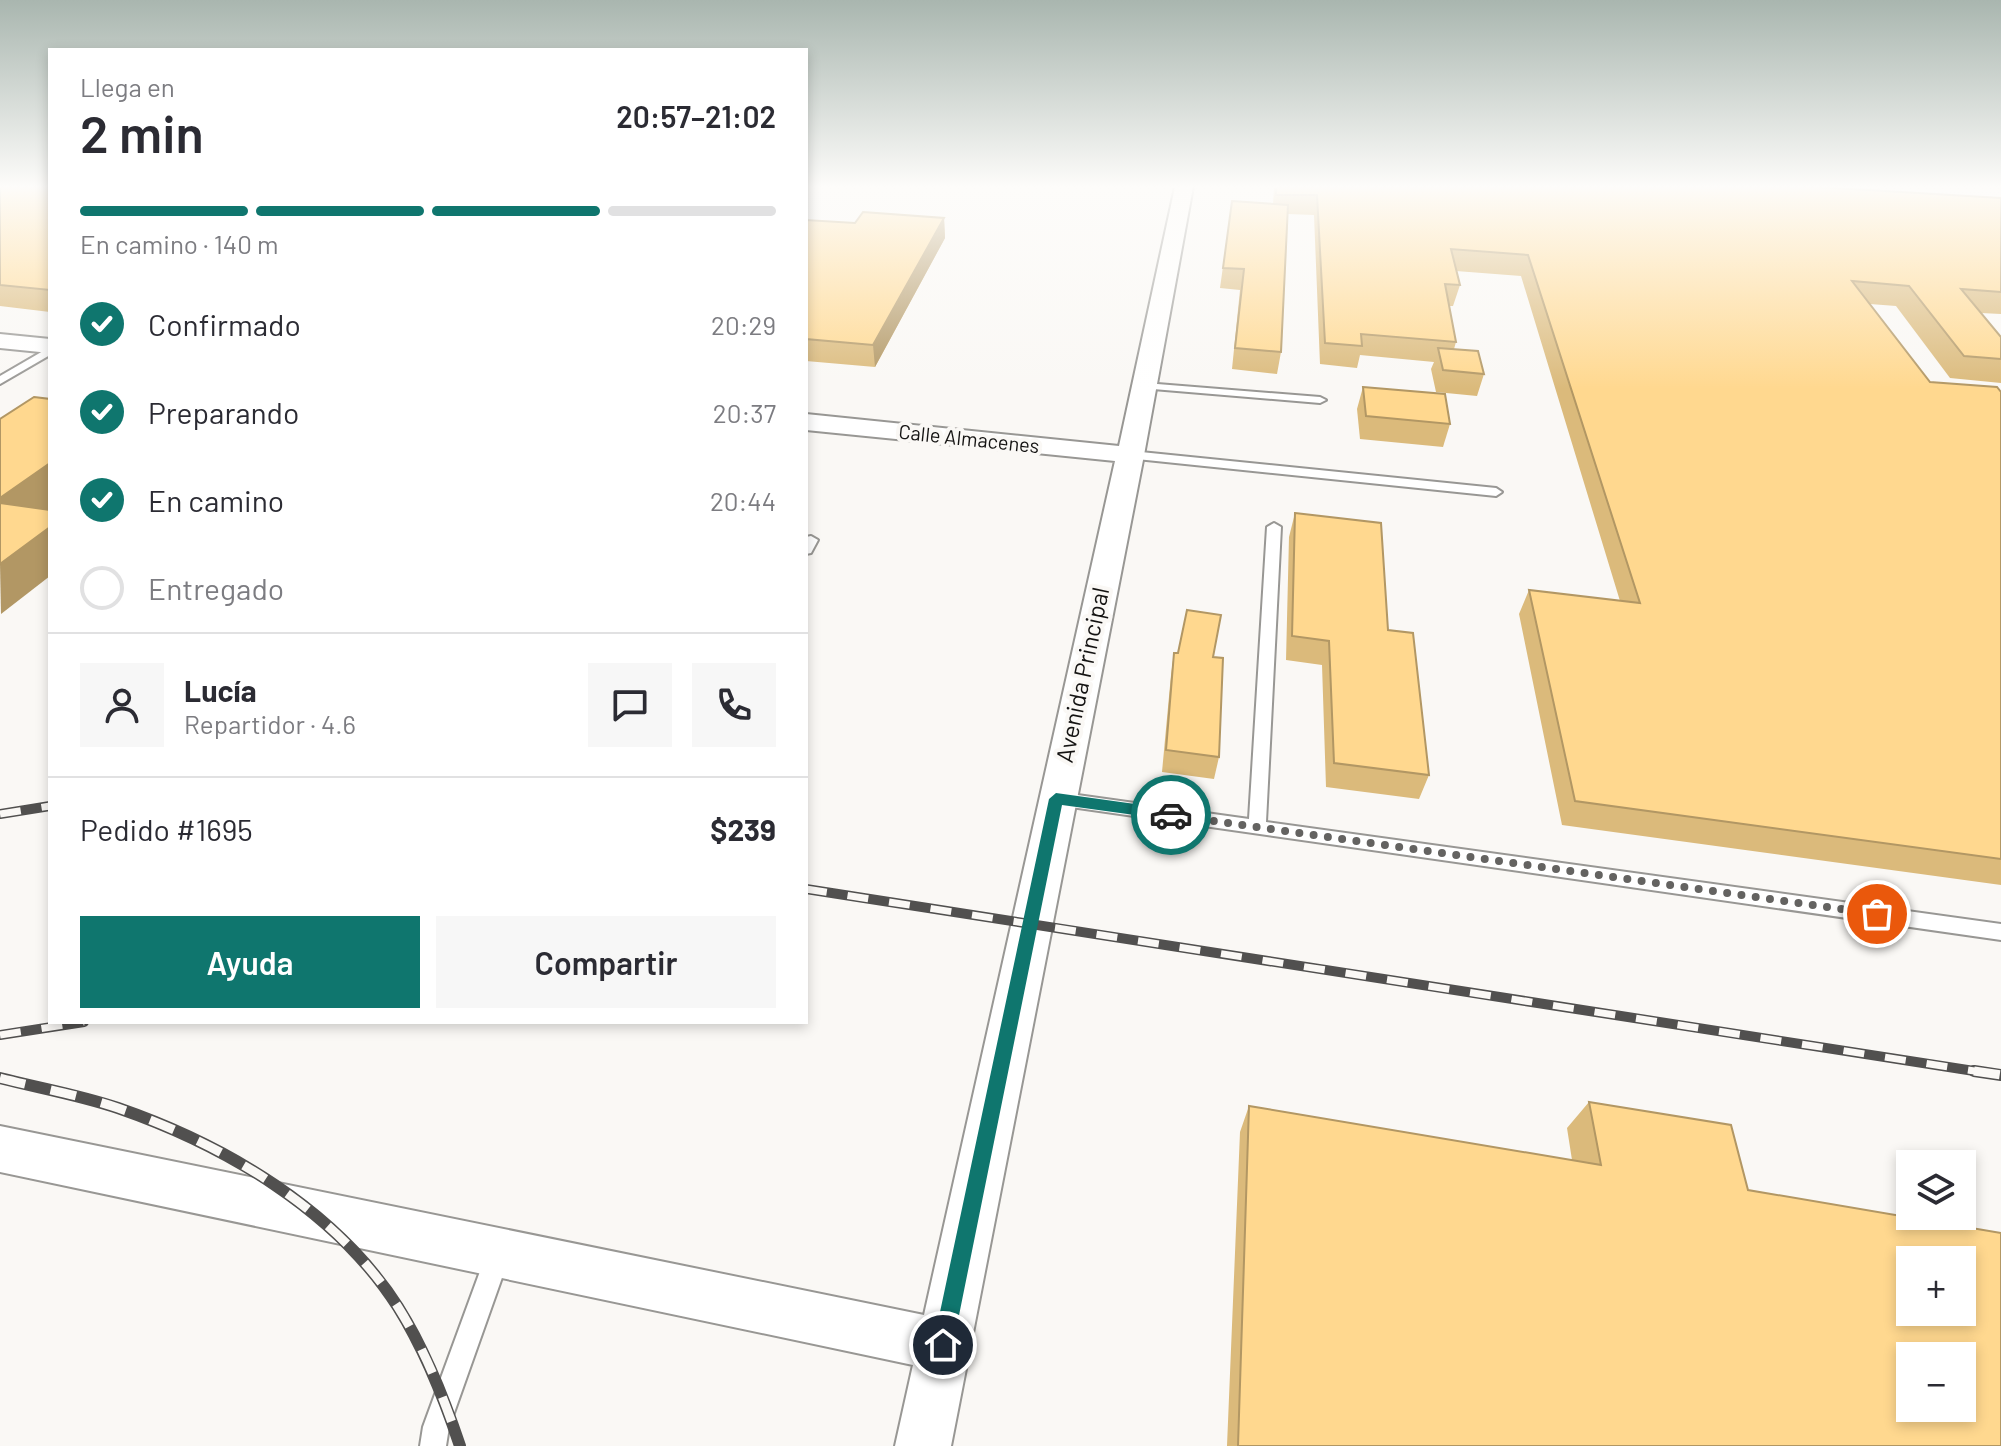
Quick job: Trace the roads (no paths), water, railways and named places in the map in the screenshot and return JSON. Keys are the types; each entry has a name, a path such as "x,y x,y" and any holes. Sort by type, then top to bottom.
{"street":[{"name":"Avenida Principal","path":"923,1446 1171,254"},
{"path":"0,341 48,348"},
{"name":"Calle Almacenes","path":"808,422 1131,455"},
{"path":"0,1149 943,1345"}],"lane":[{"path":"0,381 48,349"},
{"path":"1145,386 1320,400"},
{"path":"1131,455 1496,492"},
{"path":"1257,827 1274,527"},
{"path":"1056,799 2001,932"},
{"path":"433,1446 436,1427 499,1253"}],"railway":[{"path":"0,814 48,806"},
{"path":"808,889 1977,1071"},
{"path":"0,1035 71,1024"},
{"path":"1977,1071 2001,1075"},
{"path":"1977,1071 1987,1073"},
{"path":"0,1078 104,1103 158,1123 237,1162 310,1211 373,1272 398,1307 433,1375 460,1446"}]}
